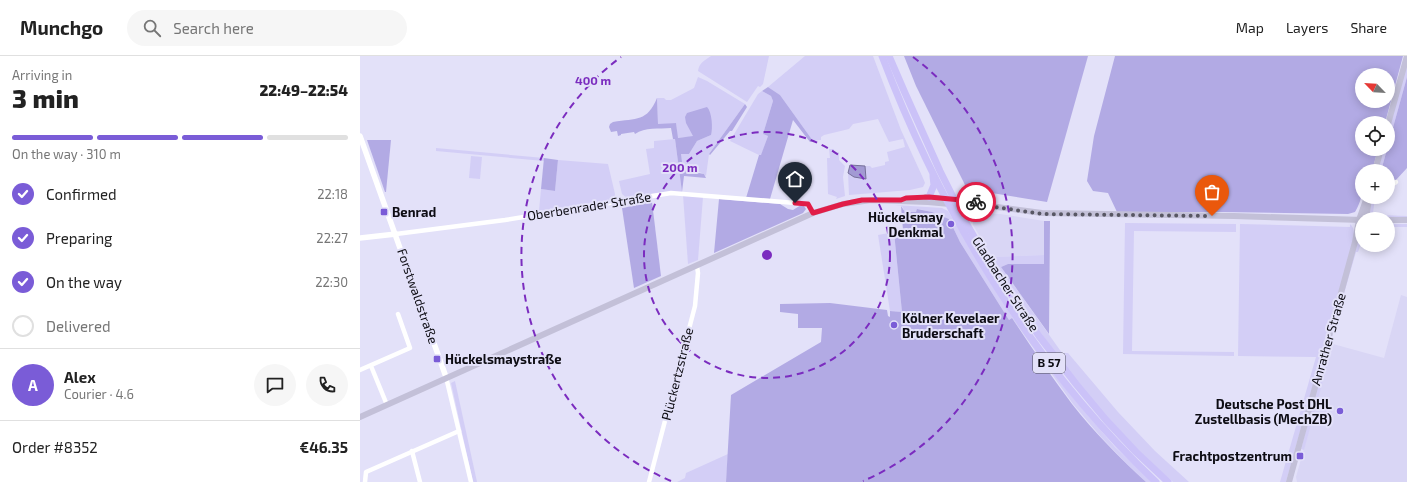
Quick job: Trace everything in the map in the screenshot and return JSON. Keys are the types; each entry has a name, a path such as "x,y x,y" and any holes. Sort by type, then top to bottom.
{"main road":[{"name":"Gladbacher Straße","path":"882,56 912,129 933,174 962,229 1007,303 1070,391 1100,426 1156,482"},
{"name":"Gladbacher Straße","path":"889,56 919,126 965,221 984,254 1039,336 1076,384 1111,426 1168,482"},
{"path":"1390,116 1407,56"},
{"path":"929,197 934,185 933,174"},
{"path":"901,200 906,198 929,197 947,201"},
{"path":"360,417 813,213 862,200 947,201 972,206 982,205 1049,214 1234,216 1355,220"},
{"path":"956,202 972,201 982,205"},
{"path":"965,221 972,206"},
{"path":"1395,220 1407,220"},
{"name":"Anrather Straße","path":"1289,482 1355,242"}],"street":[{"name":"Forstwaldstraße","path":"360,136 446,377 471,482"},
{"name":"Oberbenrader Straße","path":"360,238 507,219 671,193 808,204 813,213"},
{"name":"Plückertzstraße","path":"649,482 695,306 698,273 697,266"},
{"path":"360,370 410,348 398,314"},
{"path":"371,366 387,405"},
{"path":"364,482 366,472 459,431"},
{"path":"412,451 420,482"}],"shaded area":[{"path":"711,56 769,56 763,84 760,87 758,86 747,102 698,71 701,64"},
{"path":"805,56 873,56 901,130 925,183 923,187 910,190 849,195 848,173 854,177 866,179 865,166 870,166 872,168 885,165 885,162 889,161 887,152 905,147 903,139 889,142 878,119 853,124 849,129 824,135 821,137 821,140 813,141 780,95 768,87"},
{"path":"904,56 1088,56 1047,202 967,189 916,86"},
{"path":"1115,56 1403,56 1395,86 1395,68 1355,68 1355,108 1389,108 1387,116 1355,116 1355,156 1376,156 1374,164 1355,164 1355,204 1359,204 1355,212 1348,214 1117,212 1108,193 1093,191 1087,181 1094,136"},
{"path":"1407,63 1407,77 1395,121 1395,116 1392,116"},
{"path":"698,77 745,104 709,154 706,176 698,172 682,170 681,154 689,154 697,141 711,135 677,138 676,123 658,125 657,98 671,100 694,88"},
{"path":"1407,77 1407,168 1395,181 1395,164 1383,164 1385,156 1395,156 1395,120"},
{"path":"768,87 780,95 813,141 810,142 793,120 770,199 746,198 759,155 761,155 768,136 763,134 773,101 771,96 762,91"},
{"path":"762,91 771,96 773,101 763,134 768,136 761,156 730,141 758,94"},
{"path":"657,98 658,124 676,123 678,138 693,136 686,123 685,117 687,113 707,107 710,112 712,124 711,135 697,141 689,154 681,154 683,170 704,174 706,178 684,176 682,192 675,139 673,139 671,128 648,129 635,134 634,132 621,134 618,136 617,131 611,132 609,127 613,122 640,118 645,115 653,106"},
{"path":"745,104 747,107 732,131 730,131 710,155 709,154"},
{"path":"675,139 682,192 656,193 627,198 622,194 619,181 650,174 646,149 654,148 654,141"},
{"path":"367,140 391,140 386,192 385,192"},
{"path":"436,148 544,158 544,161 436,151"},
{"path":"829,149 834,149 834,153 839,152 839,160 845,166 843,177 845,196 836,199 837,197 828,194 827,158 830,158"},
{"path":"471,156 482,157 480,179 469,178"},
{"path":"1381,156 1385,156 1383,164 1379,164"},
{"path":"544,158 558,160 555,191 541,189"},
{"path":"558,160 608,164 615,194 614,200 539,211 541,189 555,191"},
{"path":"850,165 865,166 866,179 854,177 848,173"},
{"path":"683,195 703,197 698,260 688,264"},
{"path":"719,199 780,204 793,210 801,205 806,209 803,213 714,253"},
{"path":"652,202 661,276 634,288 622,208"},
{"path":"1371,204 1374,204 1373,212 1370,212"},
{"path":"895,205 942,208 948,211 1013,318 1052,371 1115,447 1152,482 1146,482 1125,462 1073,404 1012,318 1009,320 960,242 949,219 932,212 918,209 916,212 905,212 902,206"},
{"path":"901,206 905,212 916,212 917,209 932,212 949,219 960,242 1009,320 1012,318 1072,404 1089,425 1146,482 726,482 731,395 821,342 822,328 798,328 798,314 780,312 780,304 830,303 887,310 888,316 890,317 890,311 902,312 894,232 903,230"},
{"path":"977,213 1000,214 1044,221 1044,255 992,257 973,225 974,215"},
{"path":"1395,216 1407,216 1407,218 1395,217"},
{"path":"1044,221 1050,221 1049,334 1001,267 1008,264 1044,264"},
{"path":"1125,223 1236,224 1236,232 1134,231 1132,351 1234,352 1234,356 1123,354"},
{"path":"1240,224 1350,227 1350,224 1353,229 1354,235 1351,249 1286,482 1280,482 1316,357 1238,356"},
{"path":"1395,224 1407,224 1407,227 1395,227"},
{"path":"894,232 902,312 890,311 878,235"},
{"path":"1355,250 1356,252 1337,319"},
{"path":"1044,255 1044,264 1008,264 1001,267 1062,353 1068,353 1118,412 1155,451 1189,482 1173,482 1139,451 1107,418 1046,341 992,258"},
{"path":"1401,295 1407,297 1407,482 1297,482 1296,477 1333,344 1384,358"},
{"path":"1326,352 1331,352 1304,450 1301,449"},
{"path":"455,381 477,482 473,482 451,383"},
{"path":"728,454 726,482 677,482 685,478 686,473"}],"way so far":[{"path":"976,202 982,205 1042,214 1212,216"}],"place":[{"name":"Benrad","path":"384,212"},
{"name":"Hückelsmay Denkmal","path":"951,224"},
{"name":"Kölner Kevelaer Bruderschaft","path":"894,325"},
{"name":"Hückelsmaystraße","path":"437,359"},
{"name":"Deutsche Post DHL Zustellbasis (MechZB)","path":"1340,411"},
{"name":"Frachtpostzentrum","path":"1300,456"}],"route":[{"path":"795,203 808,204 813,213 862,200 901,200 906,198 929,197 976,202"}]}
